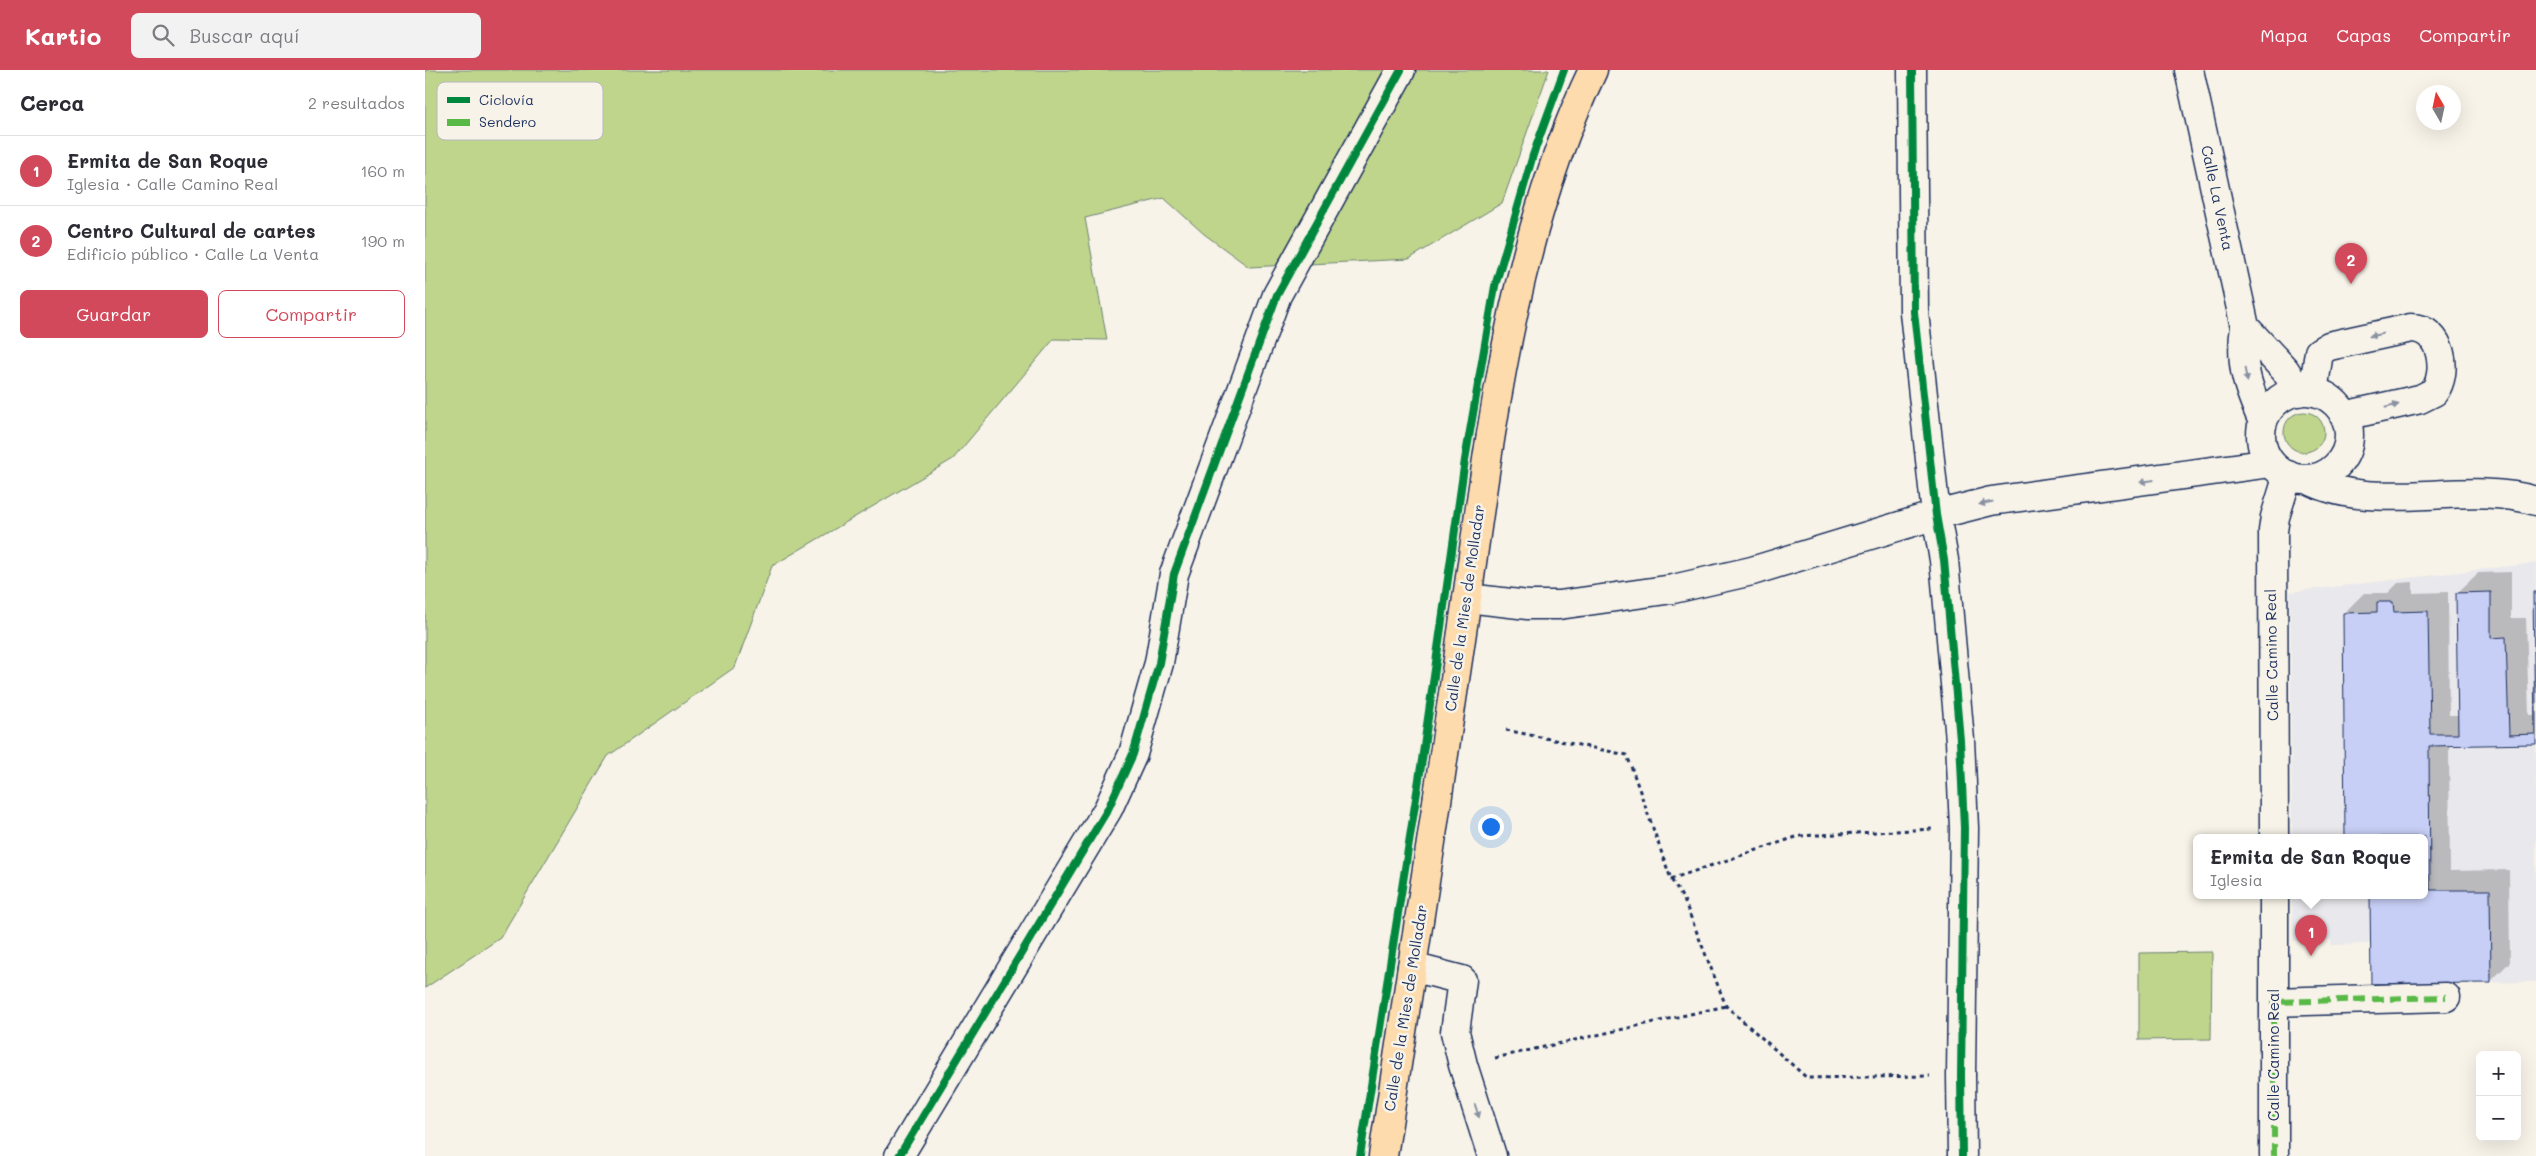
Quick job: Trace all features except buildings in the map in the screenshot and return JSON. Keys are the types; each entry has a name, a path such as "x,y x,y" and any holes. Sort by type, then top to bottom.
{"highway":[{"name":"Calle de la Mies de Molladar","path":"1383,1156 1500,376 1525,267 1559,152 1593,70"}],"street":[{"path":"899,1156 1108,809 1133,754 1159,663 1173,574 1277,295 1401,70"},
{"path":"1912,70 1914,312 1936,515 1945,569 1960,740 1964,828 1962,1156"},
{"name":"Calle La Venta","path":"2189,70 2245,327 2241,351 2251,395 2263,422"},
{"path":"2245,327 2306,392"},
{"path":"2306,392 2319,352 2329,346 2411,328 2420,329 2436,343 2442,358 2442,370 2434,392 2420,399 2344,416"},
{"path":"1467,598 1528,605 1559,605 1673,589 1752,570 1936,515 1991,501 2195,475 2289,473 2331,470 2342,458 2349,437 2344,416 2329,398 2306,392 2281,398 2267,413 2263,422 2261,439 2289,473 2324,488 2376,495 2496,494 2536,501"},
{"path":"2342,458 2376,495"},
{"name":"Calle Camino Real","path":"2274,834 2273,531 2275,517 2289,473"},
{"name":"Calle Camino Real","path":"2274,899 2274,1156"},
{"path":"1412,967 1462,980 1455,1032 1463,1065 1492,1156"},
{"path":"2274,1002 2446,997"}],"path":[{"path":"1506,730 1627,755 1671,879 1684,900 1726,1006 1807,1078 1961,1076"},
{"path":"1671,879 1799,836 1964,828"},
{"path":"1463,1065 1726,1006"}],"shaded area":[{"path":"2536,563 2536,982 2371,984 2371,944 2332,945 2331,940 2293,941 2292,899 2428,899 2428,834 2292,834 2290,592"}],"green space":[{"path":"425,70 1549,70 1502,203 1409,259 1249,267 1204,234 1164,198 1085,218 1107,340 1054,339 953,459 772,566 735,667 608,756 500,938 425,988"},
{"path":"2308,412 2315,415 2321,421 2324,432 2323,440 2315,449 2308,452 2300,452 2293,449 2285,440 2284,428 2287,421 2296,413"},
{"path":"2212,952 2211,1039 2139,1040 2139,953"}],"marked path":[{"path":"2274,1156 2274,1002 2446,997"}],"cycle path":[{"path":"899,1156 1108,809 1133,754 1159,663 1174,574 1277,295 1401,70"},
{"path":"1360,1156 1422,760 1465,460 1495,286 1533,155 1564,70"},
{"path":"1912,70 1914,312 1936,515 1944,560 1960,740 1964,828 1962,1156"}],"place":[{"name":"Centro Cultural de cartes","path":"2351,284"},
{"name":"Ermita de San Roque","path":"2311,956"}]}
